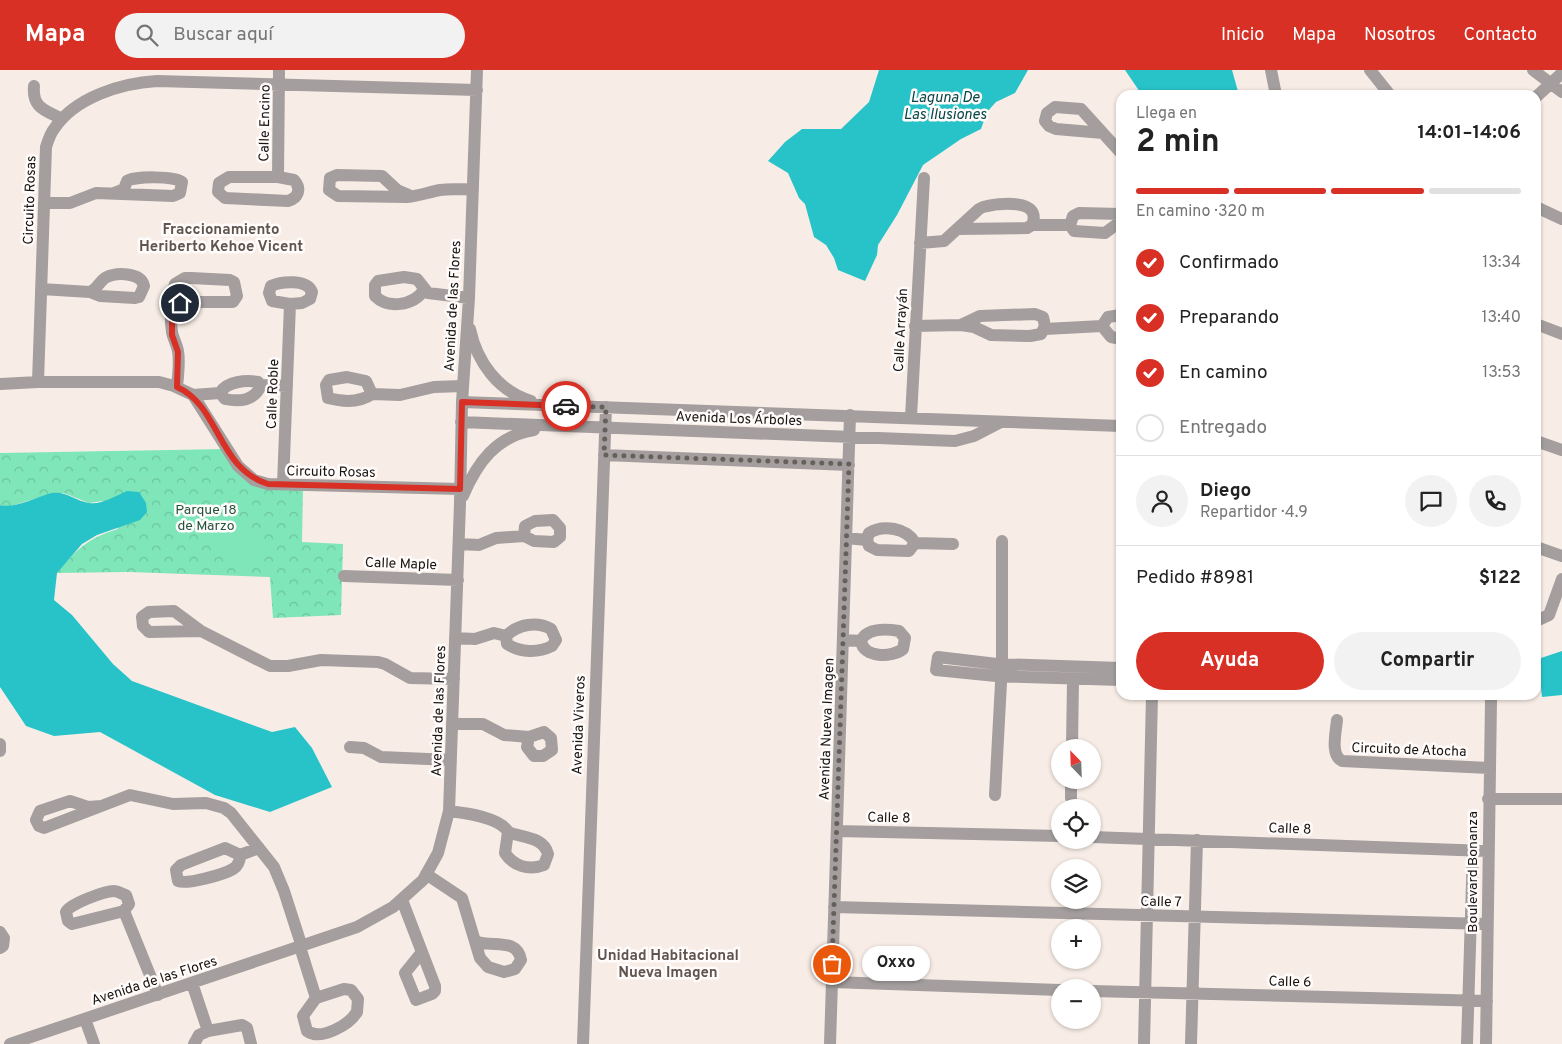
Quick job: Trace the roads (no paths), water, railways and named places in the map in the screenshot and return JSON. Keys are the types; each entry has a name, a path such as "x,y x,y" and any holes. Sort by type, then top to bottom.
{"street":[{"name":"Calle Encino","path":"278,177 279,70"},
{"name":"Avenida de las Flores","path":"10,1044 301,947 367,923 402,900 426,874 442,840 449,811 458,580 461,422 474,189 477,70"},
{"path":"1271,70 1275,90"},
{"path":"1370,70 1386,90"},
{"path":"1533,70 1562,92"},
{"path":"1541,92 1562,73"},
{"name":"Circuito Rosas","path":"38,382 46,147 53,129 62,119 99,95 130,84 157,81 477,90"},
{"path":"34,86 33,98 39,106 62,119"},
{"path":"1103,133 1116,147"},
{"path":"411,196 397,190 382,176 337,175 330,178 329,190 334,196 411,196 439,190 474,189"},
{"name":"Calle Encino","path":"229,177 278,177 291,179 298,184 298,194 295,198 288,201 224,198 218,192 219,184 229,177"},
{"name":"Calle Arrayán","path":"911,417 924,178"},
{"path":"44,203 70,204 92,193 114,193"},
{"path":"920,243 944,241 979,209 989,205 1026,206 1034,214 1032,225"},
{"path":"1541,209 1562,219"},
{"path":"1070,225 1073,216 1079,213 1116,214"},
{"path":"1070,225 1074,231 1102,233 1116,224"},
{"path":"958,229 1070,225"},
{"path":"172,312 177,305 184,302 232,302 237,296 236,287 230,280 186,278 174,287 172,312 172,335 178,352 177,387"},
{"path":"41,289 90,292"},
{"path":"424,290 468,301 473,341 487,370 513,393 546,405"},
{"name":"Calle Roble","path":"283,484 290,304"},
{"path":"961,325 980,316 1035,314 1042,317 1045,329"},
{"path":"1102,326 1108,317 1116,316"},
{"path":"915,326 961,325 974,327 991,335 1037,336 1045,329 1102,326"},
{"path":"1102,326 1111,338 1116,338"},
{"path":"1541,326 1562,334"},
{"path":"193,396 220,393 222,389 239,382 251,381 261,385 287,386"},
{"name":"Circuito Rosas","path":"0,384 38,382 159,382 177,387 193,396 231,457 246,474 268,484 460,489"},
{"path":"220,393 225,399 247,399 256,394 261,385"},
{"path":"372,394 400,395 434,387 463,386"},
{"name":"Avenida Los Árboles","path":"462,402 1116,426"},
{"name":"Avenida Viveros","path":"583,1044 606,407"},
{"path":"671,409 671,430"},
{"name":"Avenida Nueva Imagen","path":"830,1044 850,415"},
{"name":"Avenida Los Árboles","path":"461,422 955,441 965,440 993,425 1011,421"},
{"path":"460,503 478,466 496,446 528,431 568,426"},
{"path":"1541,443 1562,450"},
{"path":"604,455 849,464"},
{"path":"876,530 898,530 909,534 914,543 909,551 877,550 869,546 867,540 869,533 876,530"},
{"path":"459,544 479,545 496,538 524,536"},
{"path":"846,538 867,540"},
{"path":"995,795 1002,670 1002,541"},
{"path":"914,543 953,544"},
{"path":"1541,548 1562,556"},
{"name":"Calle Maple","path":"344,576 458,580"},
{"path":"1541,620 1545,619 1551,612 1562,579"},
{"path":"201,631 270,666 288,666 321,660 378,662 386,664 402,675 412,678 454,679"},
{"path":"455,638 475,639 494,633 506,636"},
{"path":"844,640 861,641"},
{"path":"1067,675 1116,669"},
{"path":"1002,670 1116,680"},
{"path":"1067,675 1071,739"},
{"path":"1144,1044 1152,700"},
{"name":"Boulevard Bonanza","path":"1486,1044 1490,700"},
{"name":"Circuito de Atocha","path":"1337,720 1335,753 1340,761 1489,768"},
{"path":"452,724 484,724 501,735 529,737"},
{"path":"0,744 0,751"},
{"path":"350,748 364,748 381,757 451,760"},
{"path":"1071,789 1071,798"},
{"path":"101,806 133,795 174,804 209,803 231,813 271,863 283,888 316,998"},
{"path":"1488,798 1562,799"},
{"path":"449,811 483,818 504,826 508,832"},
{"name":"Calle 8","path":"837,831 1051,836"},
{"name":"Calle 8","path":"1101,837 1487,851"},
{"path":"1191,1044 1197,840"},
{"path":"240,855 259,848"},
{"name":"Boulevard Bonanza","path":"1467,1044 1473,850"},
{"path":"426,874 460,896 474,941"},
{"path":"402,900 422,952"},
{"name":"Calle 7","path":"834,907 1487,924"},
{"path":"124,911 158,995"},
{"path":"0,932 4,938 3,946 0,948"},
{"path":"832,982 1051,990"},
{"path":"192,983 208,1030"},
{"path":"344,989 351,990 358,999 357,1012 345,1025 317,1034 311,1034 306,1029 302,1019 316,998 344,989"},
{"name":"Calle 6","path":"1101,991 1487,1001"},
{"path":"85,1019 94,1044"},
{"path":"194,1044 199,1035 208,1030 242,1025 247,1028 251,1044"}],"water":[{"name":"Laguna De Las Ilusiones","path":"879,70 1028,70 1015,93 996,102 987,112 981,129 961,139 923,165 897,215 878,245 877,255 865,281 838,270 834,258 826,245 814,237 805,204 799,198 788,173 768,161 785,142 802,129 841,129 869,102"},
{"path":"1125,70 1232,70 1238,90 1139,90"},
{"path":"127,491 139,492 146,503 147,512 140,520 97,535 82,544 57,573 54,600 72,615 113,664 132,681 272,732 295,727 312,748 332,787 270,812 215,795 100,732 54,736 26,726 0,687 0,505 11,506 54,493 64,494 84,502 98,503"},
{"path":"1562,651 1562,695 1542,697 1541,658"}],"place":[{"name":"Oxxo","path":"832,964"}],"district":[{"name":"Fraccionamiento Heriberto Kehoe Vicent","path":"221,238"},
{"name":"Unidad Habitacional Nueva Imagen","path":"668,964"}],"park label":[{"name":"Parque 18 de Marzo","path":"206,518"}]}
